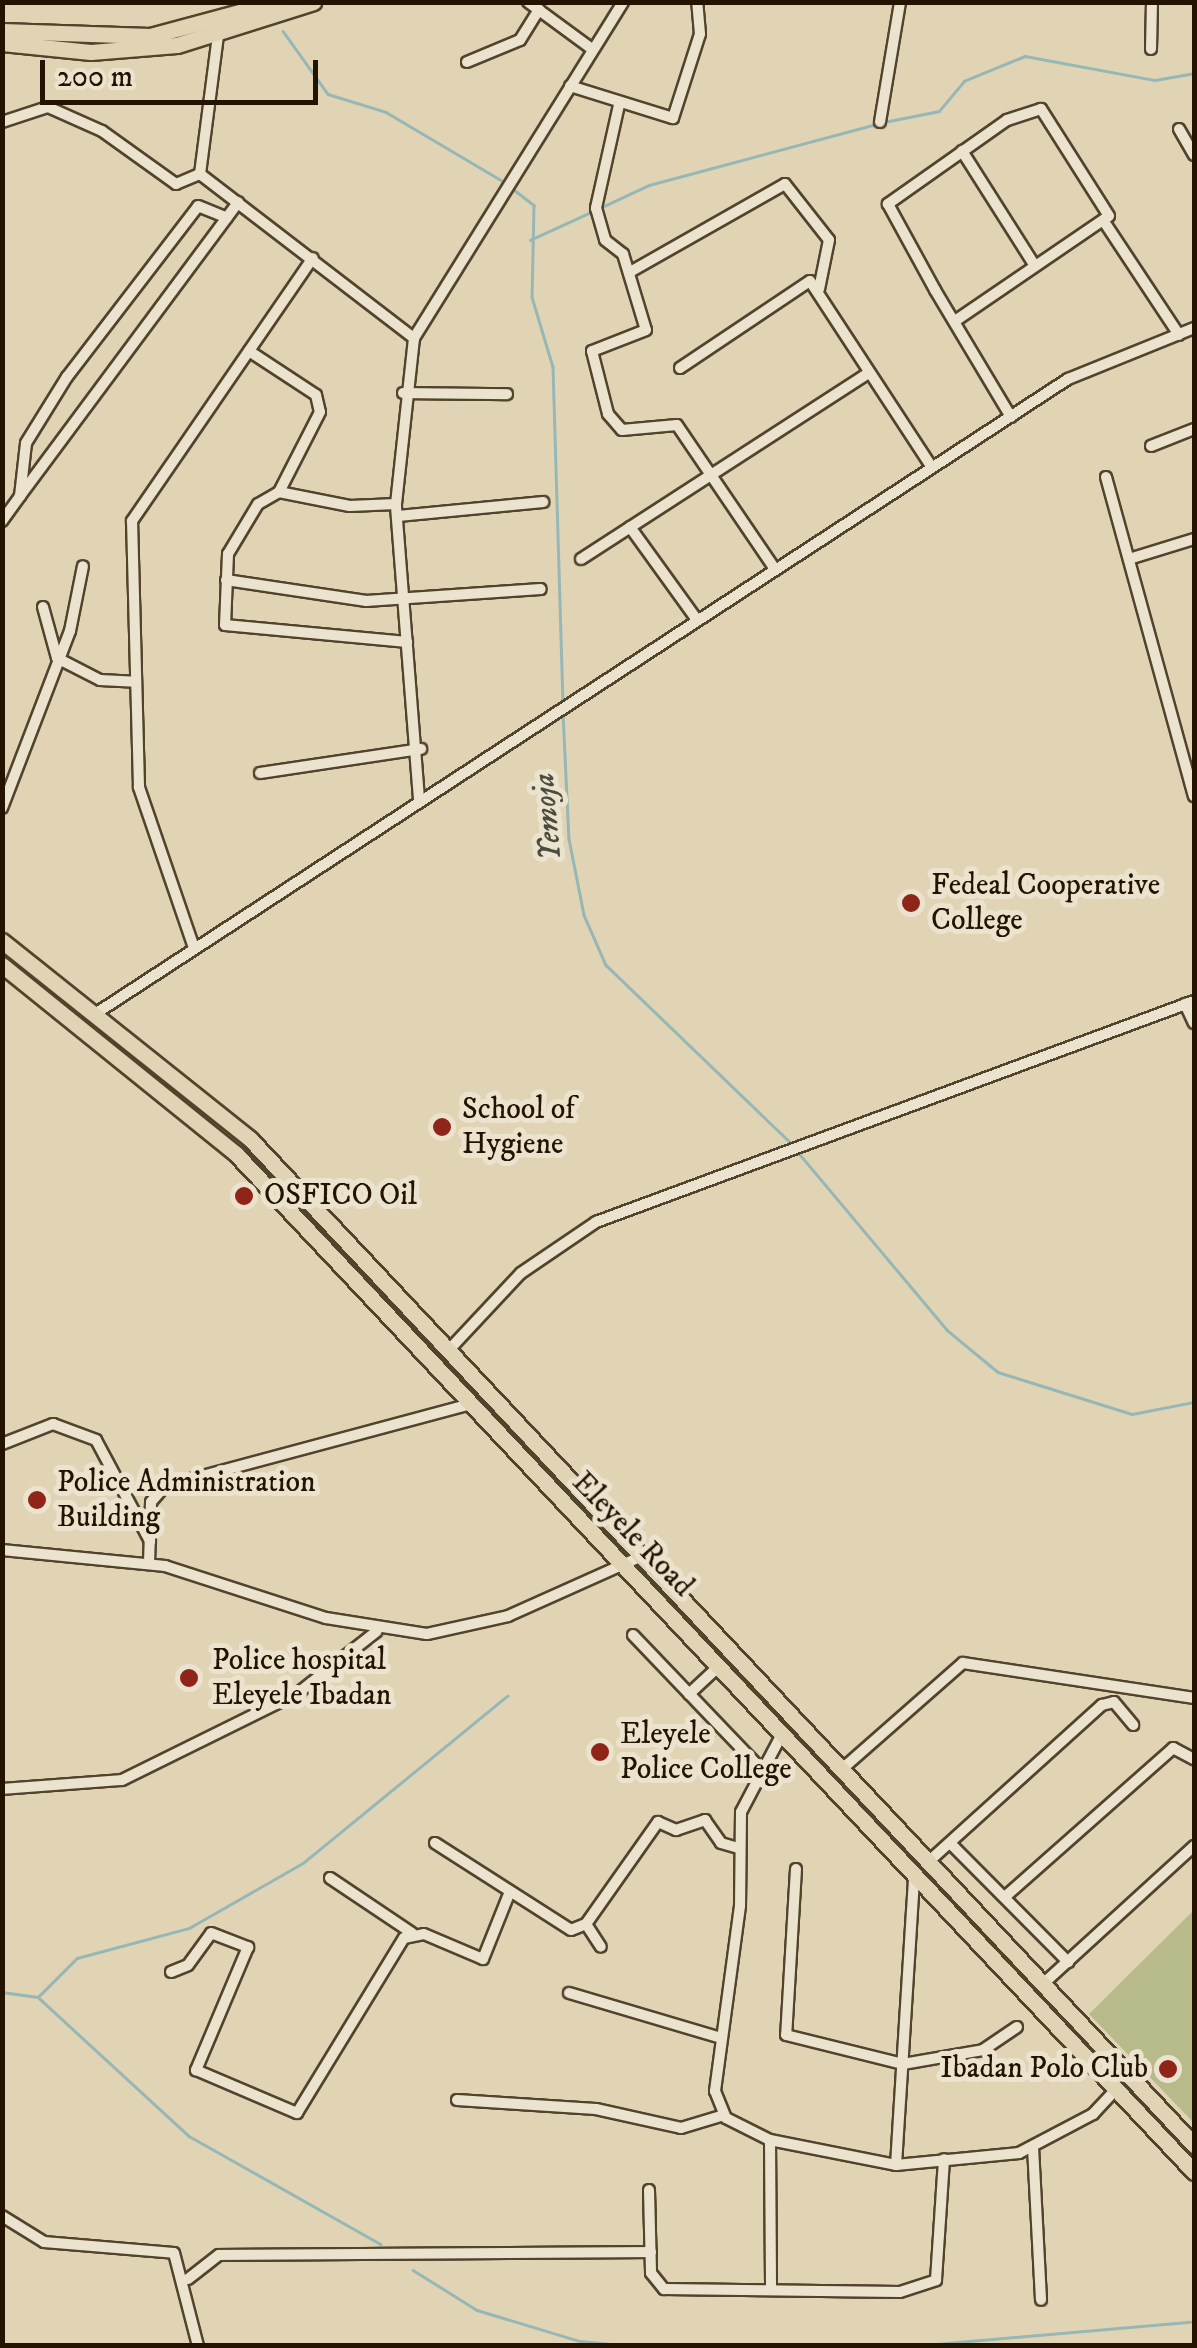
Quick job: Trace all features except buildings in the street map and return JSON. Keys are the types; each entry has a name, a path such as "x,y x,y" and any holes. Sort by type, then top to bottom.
{"main road":[{"path":"2,31 106,39 219,28 278,2"},
{"path":"2,44 91,52 219,28 314,2"},
{"name":"Eleyele Road","path":"2,941 250,1139 632,1561 718,1667 1194,2172"},
{"name":"Eleyele Road","path":"2,965 236,1154 470,1404 841,1770 1194,2145"},
{"path":"236,1154 250,1139"}],"street":[{"path":"528,2 592,50"},
{"path":"570,86 620,106 673,118 700,34 696,2"},
{"path":"880,122 900,2"},
{"path":"1152,2 1152,48"},
{"path":"419,799 421,749 402,602 397,510 403,394 414,338 519,176 621,3"},
{"path":"468,62 520,40 539,10"},
{"path":"200,174 219,28"},
{"path":"620,106 597,212 630,272 646,330 592,351 608,414 622,430 677,426 773,566"},
{"path":"2,122 48,107 102,130 176,184 200,174"},
{"path":"1011,416 888,204 1022,110 1041,109 1108,207 1105,223 1180,334"},
{"path":"1179,129 1194,155"},
{"path":"962,150 1035,266"},
{"path":"200,174 414,338"},
{"path":"630,272 788,184 831,246 819,289 931,466"},
{"path":"2,521 238,202"},
{"path":"20,496 26,443 67,376 198,206 228,218"},
{"path":"955,321 1105,223"},
{"path":"193,946 139,787 132,521 314,258"},
{"path":"680,368 795,284 819,289"},
{"path":"95,1014 773,566 1011,416 1105,358 1194,328"},
{"path":"249,351 320,402 279,492 239,532 226,580 226,625 407,642"},
{"path":"581,558 869,373"},
{"path":"403,394 508,394"},
{"path":"1151,446 1194,429"},
{"path":"1106,476 1194,796"},
{"path":"279,492 350,506 397,510 543,502"},
{"path":"630,527 695,618"},
{"path":"1129,559 1194,538"},
{"path":"2,808 56,658 83,566"},
{"path":"226,580 294,596 402,602 542,590"},
{"path":"43,607 56,658 100,680 136,682"},
{"path":"260,773 421,749"},
{"path":"446,1352 521,1272 578,1232 1190,1002 1194,1023"},
{"path":"149,1563 151,1502 165,1486 470,1404"},
{"path":"2,1444 53,1424 96,1440 150,1540"},
{"path":"2,1550 149,1563 382,1630 462,1630 632,1561"},
{"path":"2,1789 122,1780 298,1693 382,1630"},
{"path":"633,1635 761,1769"},
{"path":"841,1770 963,1663 1194,1698"},
{"path":"690,1694 718,1667"},
{"path":"927,1863 1102,1705 1114,1702 1133,1725"},
{"path":"782,1734 744,1798 715,2091 724,2115 770,2140 896,2165 1034,2147 1093,2114 1116,2088"},
{"path":"1006,1894 1173,1748 1194,1759"},
{"path":"435,1843 509,1894 571,1930 586,1924 658,1822 676,1830 705,1820 721,1843 738,1848"},
{"path":"950,1843 1006,1894 1068,1962"},
{"path":"1044,1983 1194,1846"},
{"path":"796,1869 780,2026 827,2050 903,2064 983,2050 1017,2027"},
{"path":"896,2165 914,1876"},
{"path":"330,1878 412,1933 483,1959 509,1894"},
{"path":"586,1924 601,1947"},
{"path":"171,1972 188,1966 211,1933 248,1947 196,2070 297,2114 412,1933"},
{"path":"568,1993 721,2038"},
{"path":"457,2100 596,2109 681,2128 724,2115"},
{"path":"770,2140 771,2286"},
{"path":"1034,2147 1041,2300"},
{"path":"649,2190 652,2279 664,2289 771,2286 900,2292 936,2280 944,2159"},
{"path":"2,2216 44,2242 180,2257 188,2279 198,2346"},
{"path":"188,2279 220,2254 651,2252"}],"green space":[{"name":"Ibadan Polo Club","path":"1194,1910 1194,2123 1089,2014"}],"waterway":[{"name":"Yemoja","path":"283,31 328,94 386,112 506,183"},
{"path":"884,122 939,111 964,81 1025,56 1155,80 1194,73"},
{"path":"598,209 649,185 877,124"},
{"name":"Yemoja","path":"512,188 534,205 532,297 553,367 563,705"},
{"path":"530,240 591,212"},
{"name":"Yemoja","path":"563,713 569,839 584,915 606,965 792,1144"},
{"name":"Yemoja","path":"797,1151 947,1330 998,1372 1132,1414 1194,1402"},
{"path":"38,1997 77,1958 189,1928 303,1863 507,1696"},
{"path":"2,1992 36,1997"},
{"path":"39,1998 189,2136 381,2244"},
{"path":"413,2270 477,2310 580,2341 631,2346"},
{"path":"913,2346 1190,2322"}],"place":[{"name":"Fedeal Cooperative College","path":"911,903"},
{"name":"School of Hygiene","path":"442,1127"},
{"name":"OSFICO Oil","path":"244,1196"},
{"name":"Police Administration Building","path":"37,1500"},
{"name":"Police hospital Eleyele Ibadan","path":"189,1678"},
{"name":"Eleyele Police College","path":"600,1752"},
{"name":"Ibadan Polo Club","path":"1168,2069"}]}
